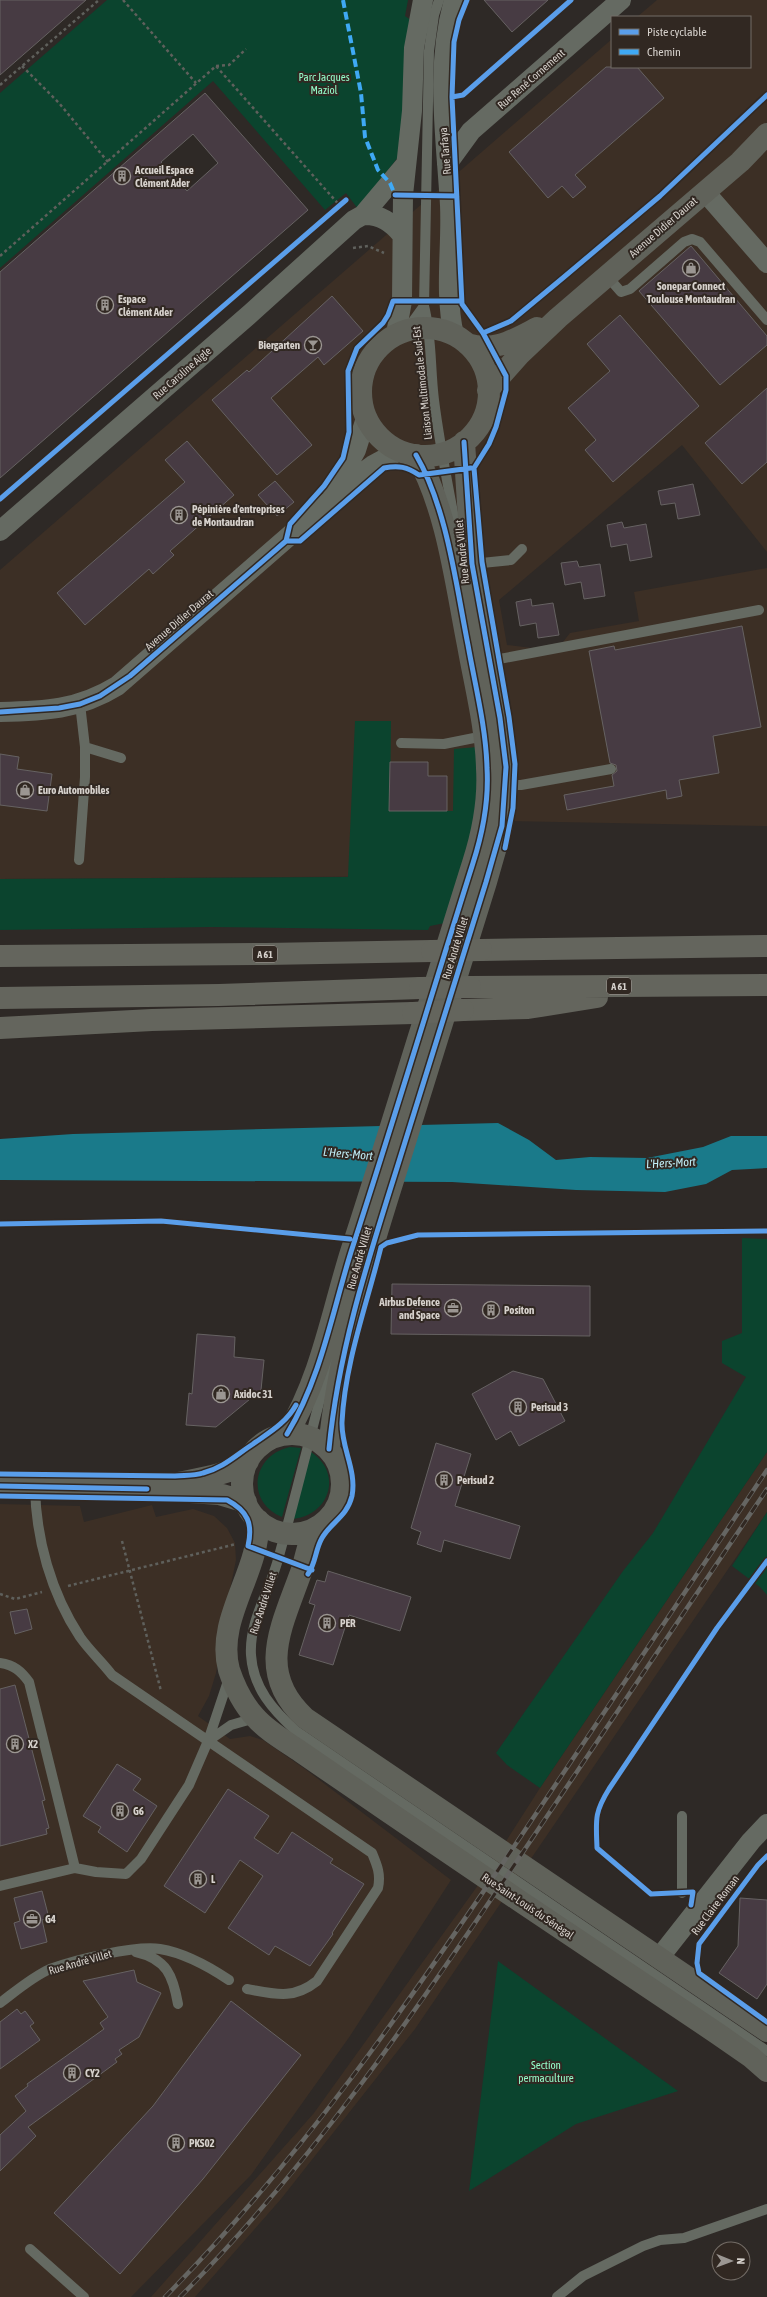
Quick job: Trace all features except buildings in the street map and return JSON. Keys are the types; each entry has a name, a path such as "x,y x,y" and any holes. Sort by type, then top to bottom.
{"highway":[{"name":"A 61","path":"0,956 432,951 467,934 767,946"},
{"name":"A 61","path":"0,998 219,995 470,987 676,985 767,986"},
{"path":"0,1028 167,1020 528,1008 676,985"}],"main road":[{"name":"Avenue Didier Daurat","path":"488,390 503,371 558,318 740,162 767,134"},
{"name":"Avenue Didier Daurat","path":"430,328 478,347 496,347 558,318"},
{"path":"430,328 401,332 375,352 362,376 362,404 366,418 374,431 386,443 408,453 442,454 464,442 475,431 483,419 487,404 488,390 482,364 460,339"},
{"name":"Rue André Villet","path":"287,1434 307,1397 367,1232 412,1088 467,934 500,833 506,785 505,748 472,564 464,442"},
{"name":"Rue André Villet","path":"408,453 429,480 452,560 484,736 488,768 485,820 467,934"},
{"name":"Rue André Villet","path":"329,1450 333,1404 367,1232"},
{"path":"287,1434 310,1437 329,1450 337,1462 342,1476 342,1491 338,1505 329,1517 314,1529 299,1534 283,1533 270,1528 258,1520 246,1502 243,1488 243,1474 254,1451 264,1442 275,1436 287,1434"},
{"path":"147,1488 218,1475 238,1468 248,1461"},
{"path":"0,1486 147,1488 219,1494 246,1502"},
{"path":"258,1520 259,1532 254,1554 228,1634 227,1654 230,1672 241,1700 255,1718 296,1730 659,1958 767,2031"},
{"path":"296,1730 292,1705 284,1693 278,1678 276,1647 280,1629 302,1572 309,1541 314,1529"},
{"name":"Rue Saint-Louis du Sénégal","path":"296,1730 751,2057 767,2071"}],"street":[{"path":"401,332 402,235 406,164 412,111 414,48 423,0"},
{"name":"Rue Tarfaya","path":"454,0 445,43 442,75 442,108 450,203 450,316 460,339"},
{"name":"Rue René Cornement","path":"447,164 471,131 621,0"},
{"name":"Rue Caroline Aigle","path":"0,531 251,313 358,217 406,164"},
{"path":"705,192 767,263"},
{"path":"358,217 380,216 388,220 402,235"},
{"name":"Avenue Didier Daurat","path":"312,518 343,476 356,450 366,418"},
{"name":"Avenue Didier Daurat","path":"0,712 42,711 80,704 100,696 121,683 373,465 408,453"},
{"name":"Rue Claire Roman","path":"659,1958 751,1841 767,1824"}],"lane":[{"name":"Liaison Multimodale Sud-Est","path":"439,0 434,15 429,51 424,306 430,328 431,379 442,454 494,734 496,765 495,807 488,846 467,934"},
{"path":"607,276 620,292 630,289 684,242 692,239 700,242 767,320"},
{"name":"Liaison Multimodale Sud-Est","path":"401,332 424,306"},
{"path":"472,564 511,560 522,549"},
{"path":"489,661 759,610"},
{"path":"79,860 85,777 85,747 80,704"},
{"path":"401,743 444,744 484,736"},
{"path":"85,747 121,758"},
{"path":"506,785 520,785 611,769"},
{"name":"Rue André Villet","path":"310,1437 367,1232"},
{"path":"283,1533 310,1437"},
{"path":"35,1486 36,1519 55,1589 81,1638 112,1674 372,1853 380,1876 378,1888 317,1981 305,1990 295,1993 281,1994 247,1989"},
{"name":"Rue André Villet","path":"283,1533 276,1563 253,1630 251,1655 254,1673 259,1689 278,1715 296,1730"},
{"path":"0,1662 13,1666 22,1672 29,1682 75,1868"},
{"path":"0,1886 75,1868 96,1872 126,1874 141,1859 189,1785 208,1741 230,1672"},
{"path":"208,1741 231,1725 255,1718"},
{"name":"Rue Saint-Louis du Sénégal","path":"296,1730 767,2051"},
{"path":"682,1816 682,1893"},
{"name":"Rue André Villet","path":"0,2003 32,1979 50,1969 139,1948 161,1949 198,1961 229,1980"},
{"name":"Rue André Villet","path":"122,1951 147,1954 159,1962 169,1972 175,1984 178,2004"},
{"path":"557,2297 583,2276 643,2246 660,2240 684,2238 767,2209"},
{"path":"30,2249 84,2297"}],"path":[{"path":"0,85 99,0"},
{"path":"123,0 196,83"},
{"path":"0,256 216,66 229,65 246,49"},
{"path":"22,66 59,103 108,162"},
{"path":"216,66 340,206 358,217"},
{"path":"334,211 346,200"},
{"path":"347,249 368,246 387,255"},
{"path":"122,1541 162,1697"},
{"path":"0,1594 16,1599 239,1543"}],"shaded area":[{"path":"657,0 767,0 767,552 682,445 499,600 507,645 532,648 563,642 570,633 639,621 634,592 767,568 767,826 461,820 433,876 0,879 0,570 611,40 611,68 751,68 751,16 638,16"},
{"path":"767,1452 767,1512 415,2029 281,2199 195,2297 151,2297 314,2113 476,1888 540,1788"},
{"path":"0,1504 80,1506 84,1522 152,1505 156,1517 193,1509 214,1516 227,1528 235,1543 236,1560 216,1673 209,1696 198,1716 230,1739 250,1736 263,1740 305,1769 451,1880 350,2036 251,2175 131,2297 0,2297"}],"green space":[{"name":"Parc Jacques Maziol","path":"107,0 408,0 405,16 414,22 402,152 358,209 346,193 325,210 213,81 0,268 0,93"},
{"path":"355,721 391,721 390,811 453,811 454,749 478,747 477,826 445,923 430,926 428,930 211,927 0,930 0,879 348,877"},
{"path":"742,1238 767,1239 767,1452 540,1788 507,1765 496,1753 623,1571 653,1533 746,1377 722,1363 722,1341 742,1333"},
{"path":"290,1447 301,1448 282,1517 270,1510 262,1501 258,1490 258,1479 261,1469 268,1459 277,1452"},
{"path":"311,1452 321,1461 327,1471 329,1481 328,1492 323,1502 316,1510 306,1516 293,1519"},
{"path":"767,1512 767,1595 760,1587 732,1566"},
{"name":"Section permaculture","path":"498,1961 678,2091 576,2124 469,2191"}],"water":[{"name":"L'Hers-Mort","path":"498,1123 529,1140 556,1160 590,1157 647,1158 703,1147 731,1136 767,1136 767,1168 732,1170 706,1184 665,1192 576,1190 452,1182 0,1180 0,1139 73,1134"}],"railway":[{"path":"165,2297 214,2245 262,2190 352,2078 477,1902 767,1470"},
{"path":"180,2297 275,2193 319,2139 404,2026 484,1910 767,1489"}],"marked path":[{"path":"343,0 361,93 365,137 378,170 390,183 395,195"}],"cycle path":[{"path":"467,0 459,20 454,42 452,97 462,304 483,333 506,376 506,390 496,427 489,444 474,468"},
{"path":"452,97 463,95 571,0"},
{"path":"483,333 511,321 564,277 660,196 767,95"},
{"path":"395,195 457,196"},
{"path":"0,499 346,200"},
{"path":"0,712 59,708 80,704 100,696 130,676 286,541 290,524 324,486 343,458 349,432 348,371 357,348 383,323 388,315 393,301 461,301"},
{"path":"329,1449 339,1378 364,1274 502,826 506,767 500,718 472,564 464,442"},
{"path":"287,1434 309,1391 325,1345 351,1252 477,851 486,804 487,780 485,737 449,547 436,499 427,476 416,455"},
{"path":"286,541 300,541 384,468 403,467 419,475 471,468"},
{"path":"474,468 482,562 509,717 515,764 513,808 505,848"},
{"path":"0,1224 161,1221 350,1239"},
{"path":"381,1247 387,1243 418,1235 767,1231"},
{"path":"308,1574 313,1565 322,1538 343,1514 350,1503 352,1496 353,1486 351,1468 342,1432 344,1400 347,1377 357,1333 381,1247"},
{"path":"0,1474 175,1476 200,1474 223,1465 271,1431 287,1417 296,1405"},
{"path":"0,1486 147,1489"},
{"path":"0,1496 227,1500 240,1509 247,1519 250,1531 248,1546 312,1570"},
{"path":"691,1905 693,1892 651,1894 597,1848 596,1823 598,1811 609,1789 717,1628 767,1561"},
{"path":"767,1856 758,1865 699,1944 697,1963 699,1973 767,2022"}],"place":[{"name":"Accueil Espace Clément Ader","path":"122,176"},
{"name":"Sonepar Connect Toulouse Montaudran","path":"691,268"},
{"name":"Espace Clément Ader","path":"105,305"},
{"name":"Biergarten","path":"313,345"},
{"name":"Pépinière d'entreprises de Montaudran","path":"179,515"},
{"name":"Euro Automobiles","path":"25,790"},
{"name":"Airbus Defence and Space","path":"453,1308"},
{"name":"Positon","path":"491,1310"},
{"name":"Axidoc 31","path":"221,1394"},
{"name":"Perisud 3","path":"518,1407"},
{"name":"Perisud 2","path":"444,1480"},
{"name":"PER","path":"327,1623"},
{"name":"X2","path":"15,1744"},
{"name":"G6","path":"120,1811"},
{"name":"L","path":"198,1879"},
{"name":"G4","path":"32,1919"},
{"name":"CY2","path":"72,2073"},
{"name":"PKS02","path":"176,2143"}]}
